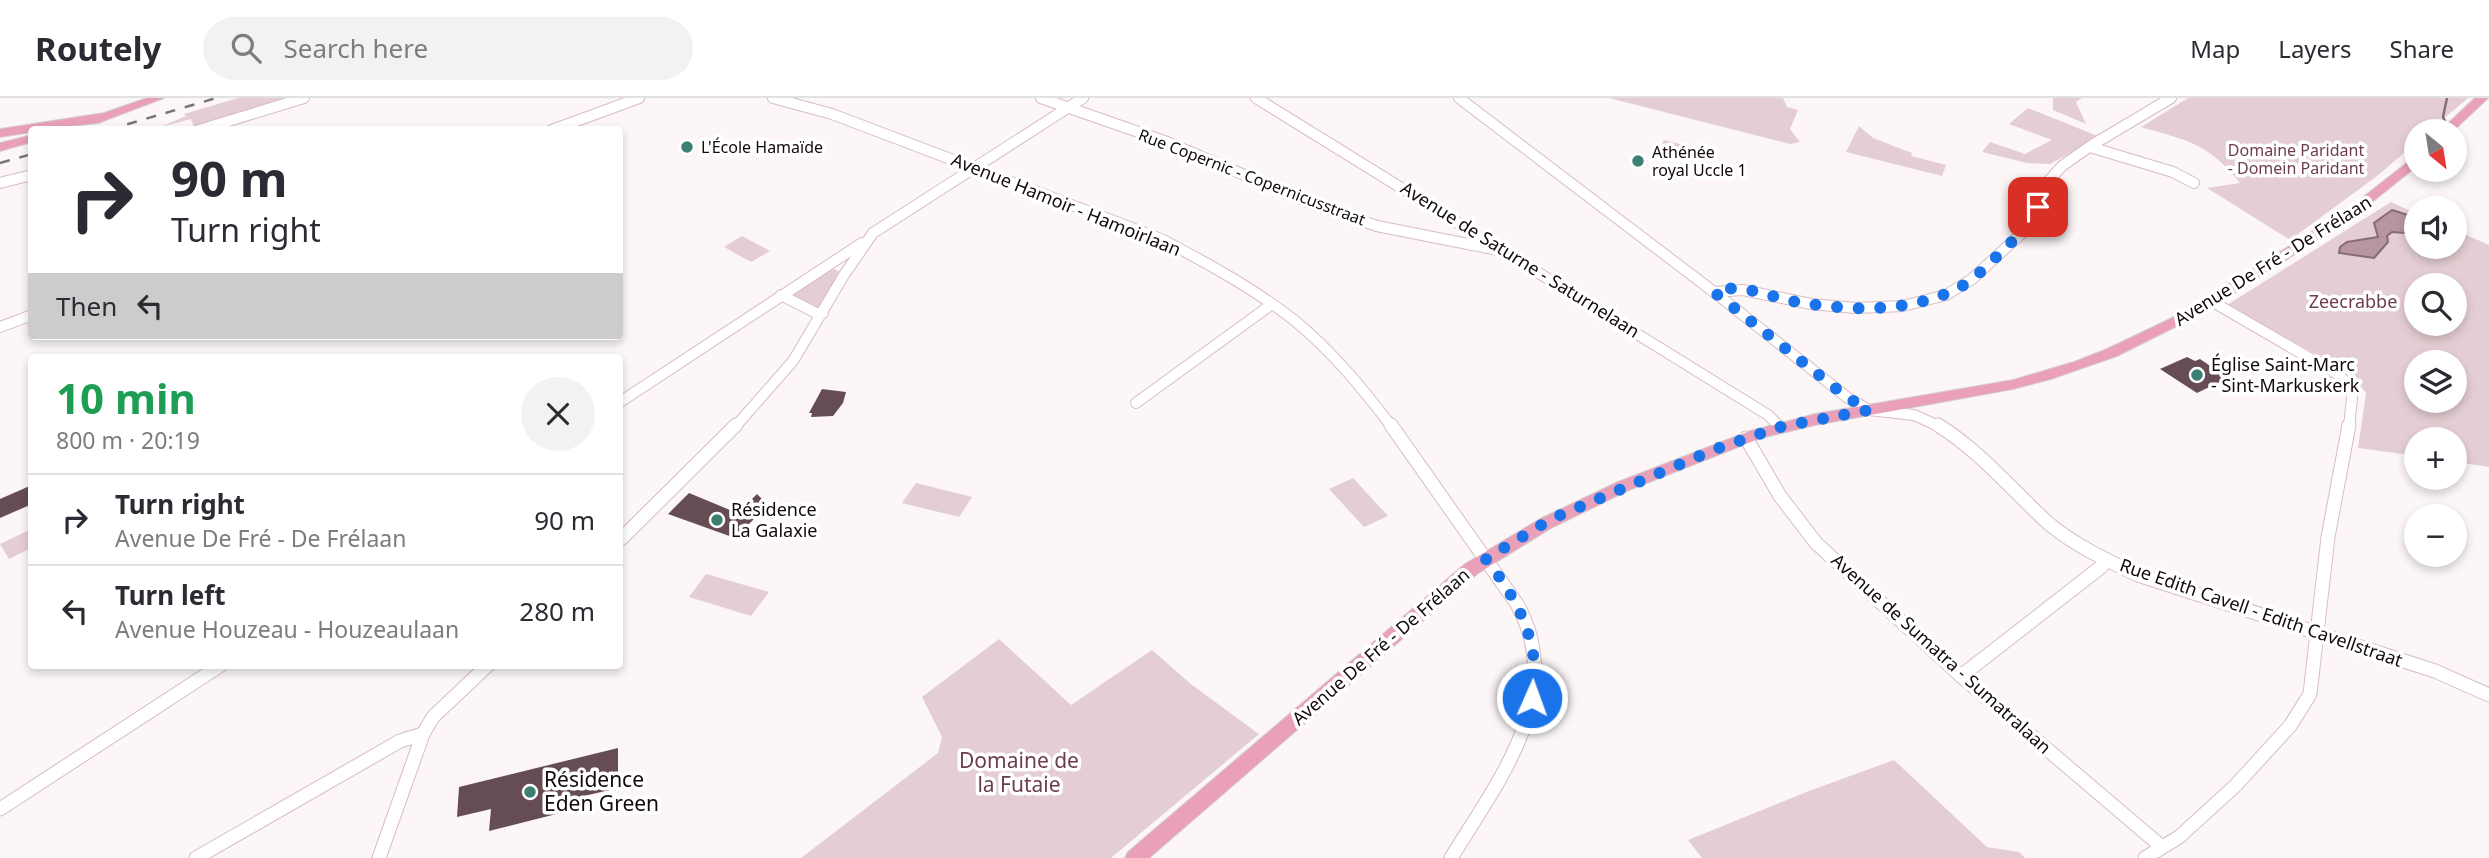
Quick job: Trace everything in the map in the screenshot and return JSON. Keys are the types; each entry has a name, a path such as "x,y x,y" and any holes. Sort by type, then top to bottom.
{"main road":[{"path":"64,126 107,116 158,98"},
{"path":"2459,119 2482,98"},
{"path":"0,133 28,130"},
{"path":"0,147 28,139"},
{"name":"Avenue De Fré - De Frélaan","path":"1135,858 1486,559 1527,532 1601,496 1780,427 1946,398 2053,374 2165,329 2213,302 2378,195 2404,171"}],"street":[{"path":"212,126 304,98"},
{"path":"612,106 620,98"},
{"path":"562,126 639,98"},
{"name":"Avenue Hamoir - Hamoirlaan","path":"773,98 832,114 1161,239 1272,304 1311,335 1377,403 1486,559"},
{"name":"Rue Copernic - Copernicusstraat","path":"1041,98 1167,142 1312,204 1377,226 1508,252"},
{"path":"623,400 781,295 841,266 873,233 1083,98"},
{"name":"Avenue de Saturne - Saturnelaan","path":"1256,98 1768,415 1780,427"},
{"path":"1460,98 1848,398 1869,410"},
{"path":"1714,292 1734,287 1791,301 1883,308 1940,296 1963,286 2023,232 2035,215 2046,182 2062,166 2171,98"},
{"path":"2090,147 2173,172 2194,183"},
{"path":"0,183 28,176"},
{"path":"623,537 693,471 769,391 823,313 841,266"},
{"path":"781,295 816,313 823,313"},
{"path":"2145,858 2179,837 2229,792 2300,712 2310,694 2328,537 2351,414 2353,388 2337,374 2213,302"},
{"path":"1136,404 1272,304"},
{"path":"0,327 28,316"},
{"name":"Rue Edith Cavell - Edith Cavellstraat","path":"1869,410 1914,415 1953,435 2051,526 2106,561 2138,575 2435,671 2489,695"},
{"name":"Avenue de Sumatra - Sumatralaan","path":"1746,438 1780,496 1816,543 1961,676 2161,847"},
{"path":"1451,858 1513,752 1529,714 1535,682 1533,656 1524,617 1486,559"},
{"path":"1961,676 2106,561"},
{"path":"0,809 215,669"},
{"path":"379,858 423,734 433,717 484,669"},
{"path":"196,858 400,741 423,734"}],"green space":[{"path":"238,98 294,98 197,126 194,126 191,119 163,126 186,116 184,114"},
{"path":"1609,98 1783,98 1787,107 1798,110 1790,129 1800,142 1790,144"},
{"path":"2053,98 2082,98 2076,102 2086,124 2053,110"},
{"name":"Domaine Paridant - Domein Paridant","path":"2188,98 2468,98 2443,119 2404,119 2404,153 2290,240 2207,188 2240,183 2207,151 2184,140 2141,127"},
{"path":"2028,108 2100,137 2050,164 2027,163 1982,152 1990,142 2025,154 2052,140 2009,124"},
{"path":"1859,126 1873,138 1912,153 1911,156 1946,165 1942,176 1846,152"},
{"path":"1664,140 1703,150 1696,163 1657,153"},
{"name":"Zeecrabbe","path":"2391,202 2404,208 2404,259 2467,259 2467,235 2489,245 2489,467 2467,464 2467,427 2404,427 2404,454 2358,448 2366,393 2351,374 2227,305"},
{"path":"742,236 770,251 751,262 724,247"},
{"path":"832,268 840,272 817,308 790,296"},
{"path":"1353,478 1388,516 1364,527 1329,489"},
{"path":"916,483 972,497 959,517 902,503"},
{"path":"28,530 28,550 9,559 0,544"},
{"path":"706,574 769,592 751,616 689,597"},
{"name":"Domaine de la Futaie","path":"999,639 1071,705 1152,650 1192,685 1259,734 1111,858 801,858 938,753 942,737 922,697"},
{"path":"1894,760 1987,847 2019,852 2025,858 1702,858 1688,840 1809,791"}],"shaded area":[{"path":"2392,210 2404,214 2404,233 2392,232 2387,236 2388,242 2374,258 2339,253 2340,247 2347,242 2378,237 2374,223"}],"building":[{"name":"Église Saint-Marc - Sint-Markuskerk","path":"2187,357 2195,361 2200,359 2228,378 2197,393 2160,369"},
{"path":"822,389 846,392 843,403 833,416 811,417 812,413 809,413"},
{"path":"28,487 28,506 0,518 0,499"},
{"name":"Résidence La Galaxie","path":"689,493 730,510 740,511 757,494 763,500 752,511 759,514 735,538 668,514"},
{"name":"Résidence Eden Green","path":"618,748 618,788 584,796 584,807 489,831 491,809 457,817 459,787"}],"waterway":[{"path":"2444,119 2447,98"}],"railway":[{"path":"122,126 216,98"},
{"path":"0,163 28,155"}],"place":[{"name":"L'École Hamaïde","path":"687,147"},
{"name":"Athénée royal Uccle 1","path":"1638,161"},
{"name":"Église Saint-Marc - Sint-Markuskerk","path":"2197,375"},
{"name":"Résidence La Galaxie","path":"717,520"},
{"name":"Résidence Eden Green","path":"530,792"}],"route":[{"path":"1532,698 1535,682 1533,656 1524,617 1486,559 1551,519 1716,449 1780,427 1869,410 1848,398 1714,292 1734,287 1791,301 1847,307 1883,308 1915,303 1963,286 2023,232 2038,207"}]}
